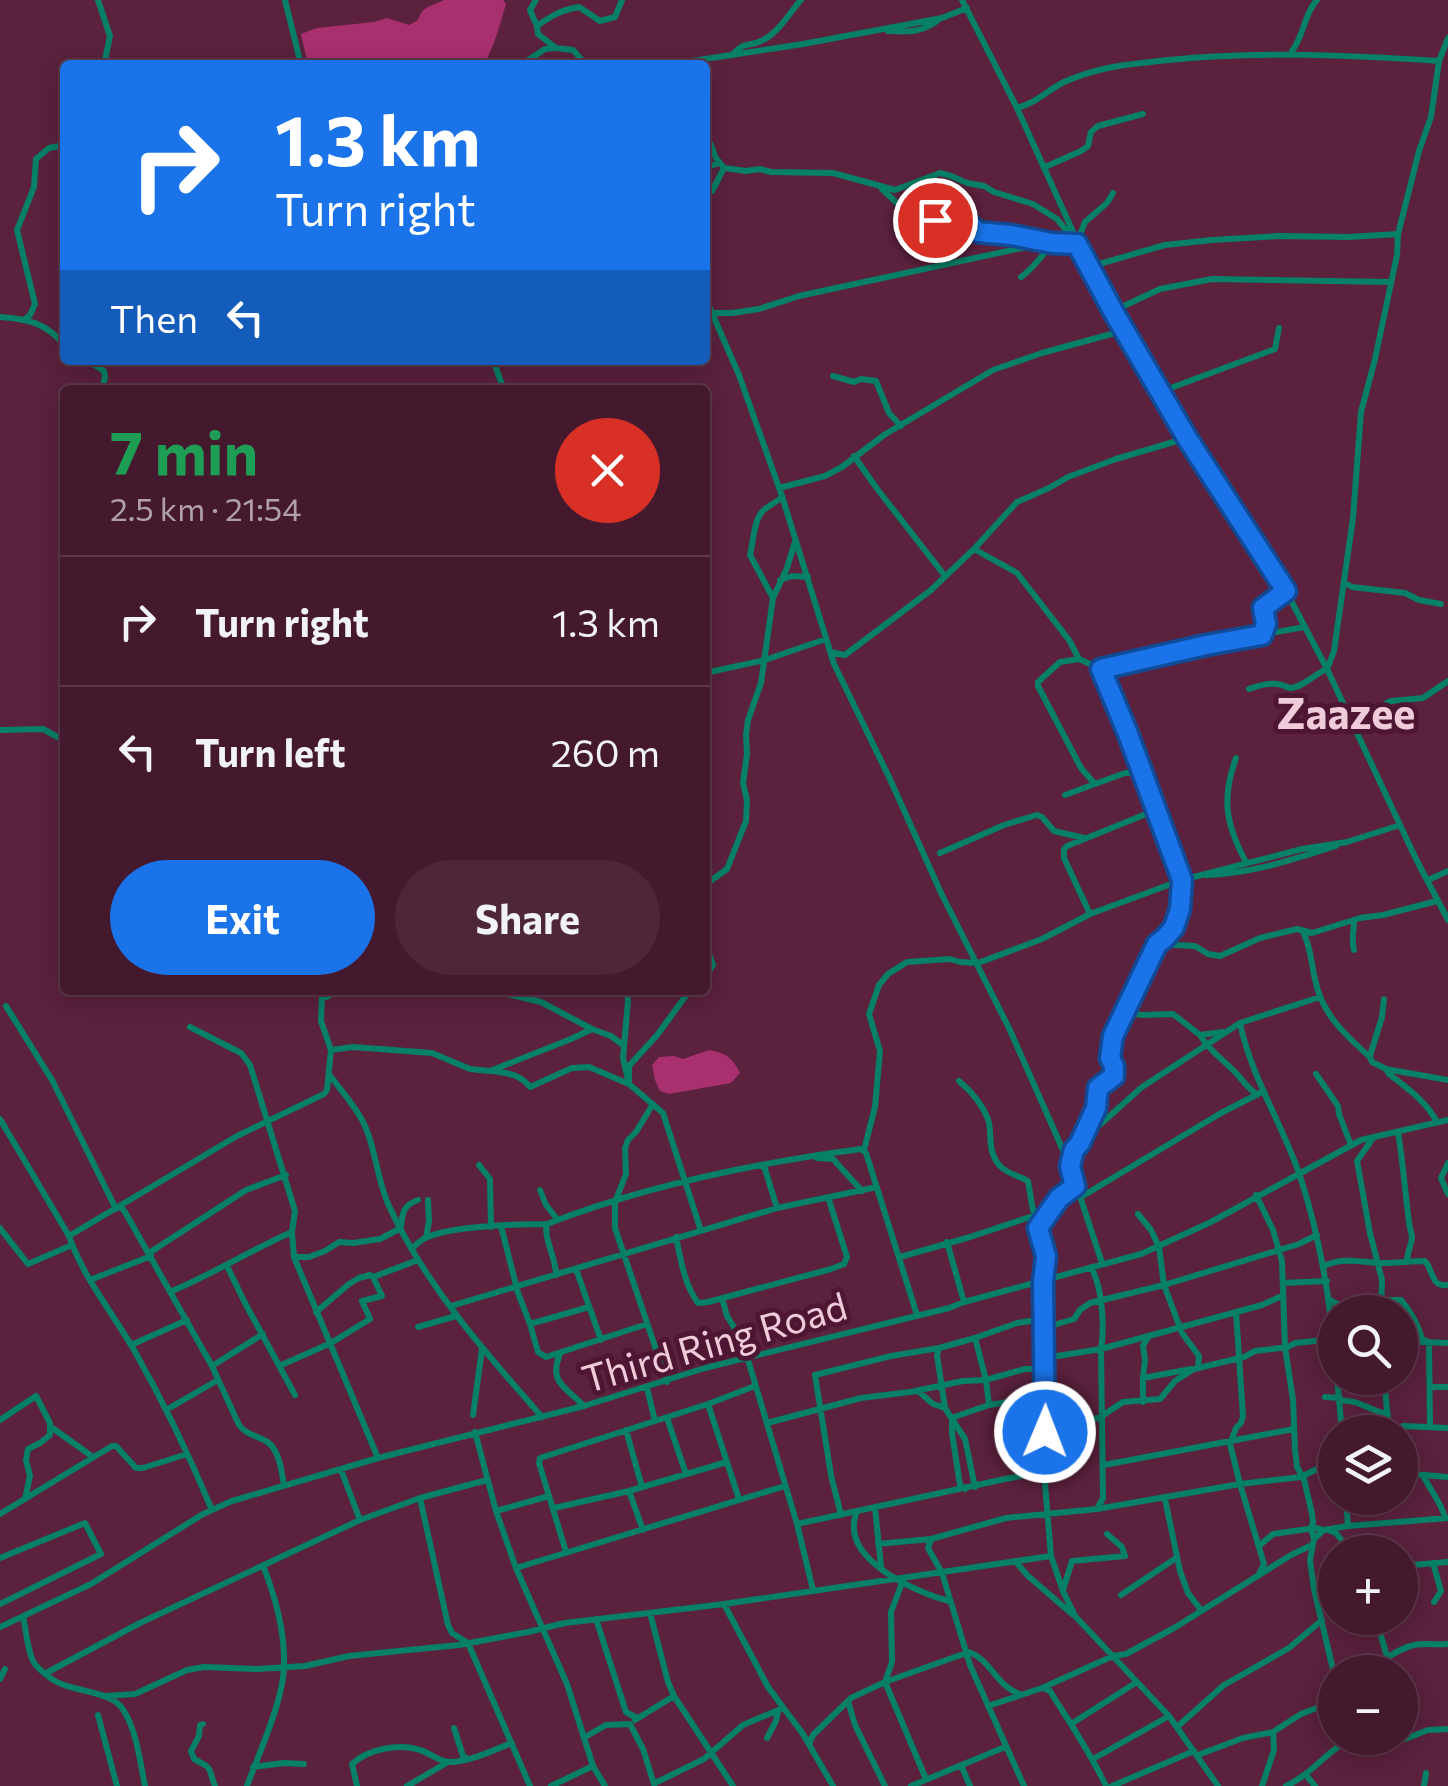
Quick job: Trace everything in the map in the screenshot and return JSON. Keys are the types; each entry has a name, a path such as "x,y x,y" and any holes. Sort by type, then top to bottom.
{"street":[{"path":"98,0 110,36 105,60"},
{"path":"285,0 300,60"},
{"path":"536,0 530,10 538,34 556,48"},
{"path":"537,26 551,15 579,7 600,20 615,17 622,0"},
{"path":"732,55 742,45 760,42 776,30 801,0"},
{"path":"1289,53 1298,44 1310,7 1317,0"},
{"path":"699,60 874,30 916,32 964,4 1018,108 1089,267 1187,438 1286,591 1448,920"},
{"path":"1327,670 1348,585 1358,427 1397,255 1398,234 1431,117 1439,61 1448,38"},
{"path":"529,60 556,48 573,50 581,60"},
{"path":"1018,108 1036,102 1061,83 1111,67 1208,56 1289,53 1439,61"},
{"path":"1044,167 1082,151 1098,126 1143,114"},
{"path":"710,143 722,165"},
{"path":"24,320 35,304 17,230 34,187 36,159 49,148 60,146"},
{"path":"710,191 722,165"},
{"path":"710,167 833,173 895,190 940,174 951,176 1033,204 1057,218 1077,244"},
{"path":"877,184 922,223 959,215 987,240 1031,246"},
{"path":"1077,244 1085,222 1108,203 1113,193"},
{"path":"978,232 1077,244"},
{"path":"1089,267 1165,246 1212,240 1398,234"},
{"path":"710,311 759,309 799,296 1052,243"},
{"path":"1021,278 1052,243"},
{"path":"1113,311 1160,289 1212,279 1391,282"},
{"path":"710,315 739,375 781,492 834,664 978,963 1070,1166 1102,1264"},
{"path":"0,317 50,328 60,340"},
{"path":"1160,392 1276,350 1280,328"},
{"path":"772,598 750,554 759,516 781,492 842,467 869,444 993,370 1126,330"},
{"path":"94,365 104,371 103,385"},
{"path":"833,376 854,382 876,381 889,413 901,426"},
{"path":"830,652 846,656 931,590 1017,502 1068,477 1187,438"},
{"path":"854,456 945,576"},
{"path":"710,881 726,869 746,821 743,782 748,720 761,683 772,598 795,541"},
{"path":"974,549 1000,561 1024,580 1079,659"},
{"path":"780,580 808,577"},
{"path":"1348,585 1405,593 1440,604"},
{"path":"1262,635 1266,624 1263,608 1286,591"},
{"path":"1094,783 1081,768 1038,686 1060,662 1079,659 1101,669 1304,627"},
{"path":"710,672 765,660 826,640"},
{"path":"1080,1143 1096,1108 1098,1088 1114,1076 1110,1046 1113,1036 1157,944 1174,927 1182,880 1101,669"},
{"path":"1249,690 1259,685 1298,686 1327,670"},
{"path":"1346,712 1423,698 1448,682"},
{"path":"0,730 43,729 60,739"},
{"path":"1236,758 1227,812 1232,834 1246,862"},
{"path":"1064,795 1125,773 1146,780"},
{"path":"1090,914 1063,852 1067,846 1156,810"},
{"path":"940,853 1037,815 1046,820 1050,829 1086,838"},
{"path":"1198,875 1272,865 1400,825"},
{"path":"918,1315 864,1150 874,1107 880,1051 869,1014 879,984 888,974 906,962 950,958 978,963 1042,939 1090,914 1182,880 1302,848 1346,842"},
{"path":"1428,880 1448,871"},
{"path":"1157,944 1195,946 1220,956 1260,938 1297,929 1312,933 1438,901"},
{"path":"1354,921 1354,950"},
{"path":"1302,931 1320,997 1330,1017 1376,1065 1448,1080"},
{"path":"0,1228 28,1264 237,1136 324,1094 331,1050 321,1022 321,995"},
{"path":"512,995 541,1002 624,1046"},
{"path":"627,995 622,1058 629,1084"},
{"path":"629,1084 630,1066 686,995"},
{"path":"1070,1166 1080,1143 1142,1086 1240,1024 1320,997"},
{"path":"1370,1057 1384,999"},
{"path":"6,1006 52,1080 118,1207 126,1212 172,1291 239,1424 245,1432 270,1442 279,1460 284,1486"},
{"path":"1126,1012 1172,1014 1260,1092"},
{"path":"1240,1024 1260,1092 1299,1174 1317,1235 1329,1295"},
{"path":"190,1027 241,1052 250,1064 295,1210 294,1256 378,1458"},
{"path":"490,1071 592,1029"},
{"path":"1200,1035 1229,1032 1243,1036"},
{"path":"331,1050 353,1047 432,1053 470,1070 512,1074 530,1087 572,1068 590,1067 629,1084 663,1113 701,1232"},
{"path":"1386,1068 1430,1108 1437,1122"},
{"path":"328,1072 361,1118 386,1202 418,1260 456,1316 542,1417"},
{"path":"1316,1074 1338,1106 1350,1145"},
{"path":"959,1081 969,1089 988,1120 996,1160 1009,1173 1028,1181 1046,1256 1043,1282 1047,1513 1051,1556 1075,1616"},
{"path":"1081,1196 1260,1092"},
{"path":"654,1104 625,1148 626,1174 615,1202 615,1228 667,1382"},
{"path":"0,1119 4,1133 131,1345 212,1510"},
{"name":"Third Ring Road","path":"0,1627 91,1584 212,1510 378,1458 584,1406 705,1368 949,1308 1159,1247 1350,1145 1448,1120"},
{"path":"1398,1132 1411,1232 1407,1262"},
{"path":"1373,1138 1357,1161 1382,1284 1381,1295"},
{"path":"412,1248 426,1238 496,1226 547,1224 686,1182 803,1157 864,1150"},
{"path":"803,1157 833,1159 862,1190"},
{"path":"1448,1163 1441,1178 1448,1194"},
{"path":"480,1165 490,1179 496,1226 538,1352 546,1357 647,1324"},
{"path":"764,1166 777,1208"},
{"path":"90,1280 150,1254 246,1190 286,1175"},
{"path":"1038,1228 1059,1198 1075,1186"},
{"path":"450,1306 777,1208 878,1188"},
{"path":"540,1190 558,1220"},
{"path":"1256,1196 1273,1230 1282,1261 1285,1347 1297,1467 1312,1514 1310,1560 1318,1600"},
{"path":"676,1237 684,1276 698,1303 831,1270 844,1264 847,1257 828,1197"},
{"path":"401,1228 402,1213 408,1204 418,1200"},
{"path":"426,1238 430,1220 428,1200"},
{"path":"1045,1432 1102,1416 1123,1402 1160,1399 1175,1381 1196,1368 1199,1356 1182,1333 1164,1286 1159,1247 1138,1214"},
{"path":"900,1256 1036,1215"},
{"path":"547,1224 545,1231 556,1262 556,1275"},
{"path":"294,1256 309,1257 339,1242 380,1239 401,1228"},
{"path":"172,1291 292,1232"},
{"path":"1044,1328 1074,1319 1090,1304 1164,1286 1317,1235"},
{"path":"947,1242 964,1302"},
{"path":"316,1312 359,1278 374,1277 418,1260"},
{"path":"1324,1266 1359,1260 1427,1262 1434,1282 1448,1285"},
{"path":"228,1266 295,1395"},
{"path":"1091,1267 1100,1301 1102,1339 1103,1498 1097,1509"},
{"path":"576,1269 601,1340"},
{"path":"280,1366 370,1319 362,1301 382,1296 374,1277"},
{"path":"1282,1283 1327,1281"},
{"path":"1045,1358 1100,1349 1282,1296"},
{"path":"722,1298 727,1316 742,1340 813,1590"},
{"path":"530,1324 589,1307"},
{"path":"1236,1312 1243,1416 1230,1444 1268,1566"},
{"path":"418,1327 456,1316"},
{"path":"841,1515 814,1379 818,1373 935,1350 1000,1328 1044,1319"},
{"path":"131,1345 187,1320"},
{"path":"1418,1326 1422,1338 1429,1342"},
{"path":"212,1366 263,1334"},
{"path":"1143,1402 1146,1360 1142,1346 1148,1336"},
{"path":"975,1338 989,1405"},
{"path":"1143,1378 1295,1342 1318,1340"},
{"path":"1418,1342 1448,1343"},
{"path":"1429,1342 1430,1426"},
{"path":"473,1415 482,1348"},
{"path":"935,1350 945,1408 964,1440 975,1487"},
{"path":"560,1353 554,1368 558,1382 584,1406"},
{"path":"767,1422 861,1398 986,1380 1025,1368 1046,1369"},
{"path":"166,1410 218,1380"},
{"path":"566,1552 540,1458 754,1386"},
{"path":"1431,1387 1448,1387"},
{"path":"647,1388 655,1421"},
{"path":"914,1391 945,1408"},
{"path":"1339,1395 1341,1415"},
{"path":"1325,1397 1356,1401 1388,1414 1386,1395"},
{"path":"0,1420 36,1396 51,1427 93,1457"},
{"path":"965,1489 958,1475 954,1417 989,1405 1046,1396"},
{"path":"708,1404 739,1499"},
{"path":"667,1418 686,1474"},
{"path":"1418,1426 1448,1428"},
{"path":"24,1500 30,1476 28,1449 46,1439 51,1427"},
{"path":"1103,1465 1294,1429"},
{"path":"626,1430 642,1487"},
{"path":"475,1432 516,1568 567,1684 593,1766 605,1786"},
{"path":"74,1468 78,1460 76,1445"},
{"path":"0,1514 116,1446 136,1468 187,1454"},
{"path":"554,1508 630,1491 726,1462"},
{"path":"878,1544 931,1539 1006,1518 1097,1509 1302,1476 1318,1469"},
{"path":"341,1470 360,1520"},
{"path":"797,1524 1044,1472"},
{"path":"1418,1475 1448,1476"},
{"path":"1260,1545 1273,1534 1446,1518 1423,1475"},
{"path":"46,1673 140,1623 360,1520 487,1480"},
{"path":"516,1568 785,1486"},
{"path":"630,1491 642,1530"},
{"path":"496,1511 549,1496"},
{"path":"420,1498 445,1616 452,1632 468,1643 530,1786"},
{"path":"1164,1499 1176,1558 1188,1593 1201,1610"},
{"path":"875,1508 881,1568"},
{"path":"856,1513 854,1539 881,1568 919,1591 950,1601"},
{"path":"1347,1515 1348,1526"},
{"path":"0,1558 84,1523 101,1554 0,1604"},
{"path":"988,1706 1135,1649 1313,1542 1326,1530"},
{"path":"1326,1530 1337,1535"},
{"path":"1063,1591 1072,1561 1124,1556 1122,1547 1107,1534"},
{"path":"931,1539 928,1548 942,1573 970,1666 1024,1786"},
{"path":"23,1616 32,1659 40,1671 60,1685 105,1696 135,1694 204,1666 285,1668 349,1656 468,1643 596,1618 899,1581 1051,1556"},
{"path":"1121,1595 1176,1558"},
{"path":"1016,1561 1075,1616 1169,1716 1217,1786"},
{"path":"1418,1564 1448,1562"},
{"path":"1433,1563 1441,1590 1434,1602"},
{"path":"247,1786 285,1668 280,1622 263,1564"},
{"path":"899,1581 891,1612 892,1662 885,1682 926,1780"},
{"path":"724,1604 780,1710 809,1744 829,1784"},
{"path":"650,1613 674,1696 731,1785"},
{"path":"0,1614 9,1621"},
{"path":"596,1618 626,1712 633,1721 656,1785 704,1759 744,1725 780,1710"},
{"path":"1178,1727 1224,1685 1289,1648 1318,1624"},
{"path":"1309,1633 1318,1634"},
{"path":"1394,1655 1413,1645 1448,1644"},
{"path":"809,1744 813,1735 848,1701 885,1682 967,1653 980,1657 1004,1685 1020,1694"},
{"path":"0,1679 5,1669"},
{"path":"1071,1724 1137,1682"},
{"path":"1042,1688 1050,1691 1109,1786 1196,1753 1273,1732 1318,1708"},
{"path":"105,1696 124,1709 145,1786"},
{"path":"585,1737 606,1725 633,1721 674,1696"},
{"path":"848,1701 855,1725 885,1786"},
{"path":"767,1738 780,1710"},
{"path":"98,1716 117,1786"},
{"path":"1094,1759 1169,1716"},
{"path":"204,1724 200,1725 200,1736 190,1751 194,1759 212,1771 215,1786"},
{"path":"454,1728 462,1756 467,1759"},
{"path":"1418,1734 1448,1729"},
{"path":"1262,1786 1274,1750 1273,1732"},
{"path":"407,1786 448,1762 512,1744"},
{"path":"357,1786 352,1764 383,1749 400,1746 422,1750 448,1762"},
{"path":"911,1786 1006,1747"},
{"path":"1288,1786 1329,1755"},
{"path":"253,1767 284,1762 304,1764"},
{"path":"960,1765 970,1786"},
{"path":"550,1786 593,1766"},
{"path":"1424,1786 1426,1773"},
{"path":"1306,1776 1315,1786"}],"shaded area":[{"path":"444,0 503,0 506,4 486,60 307,60 301,34 387,18 409,25 425,9"},
{"path":"709,1050 725,1055 740,1073 731,1083 669,1094 660,1091 652,1065 659,1057 683,1059"}],"district":[{"name":"Zaazee","path":"1346,712"}],"route":[{"path":"935,220 959,215 984,234 1077,244 1187,438 1286,591 1263,608 1266,624 1262,635 1101,669 1182,880 1180,909 1174,927 1157,944 1113,1036 1110,1058 1114,1076 1098,1088 1096,1108 1074,1150 1070,1166 1075,1186 1059,1198 1038,1228 1046,1256 1045,1432"}]}
